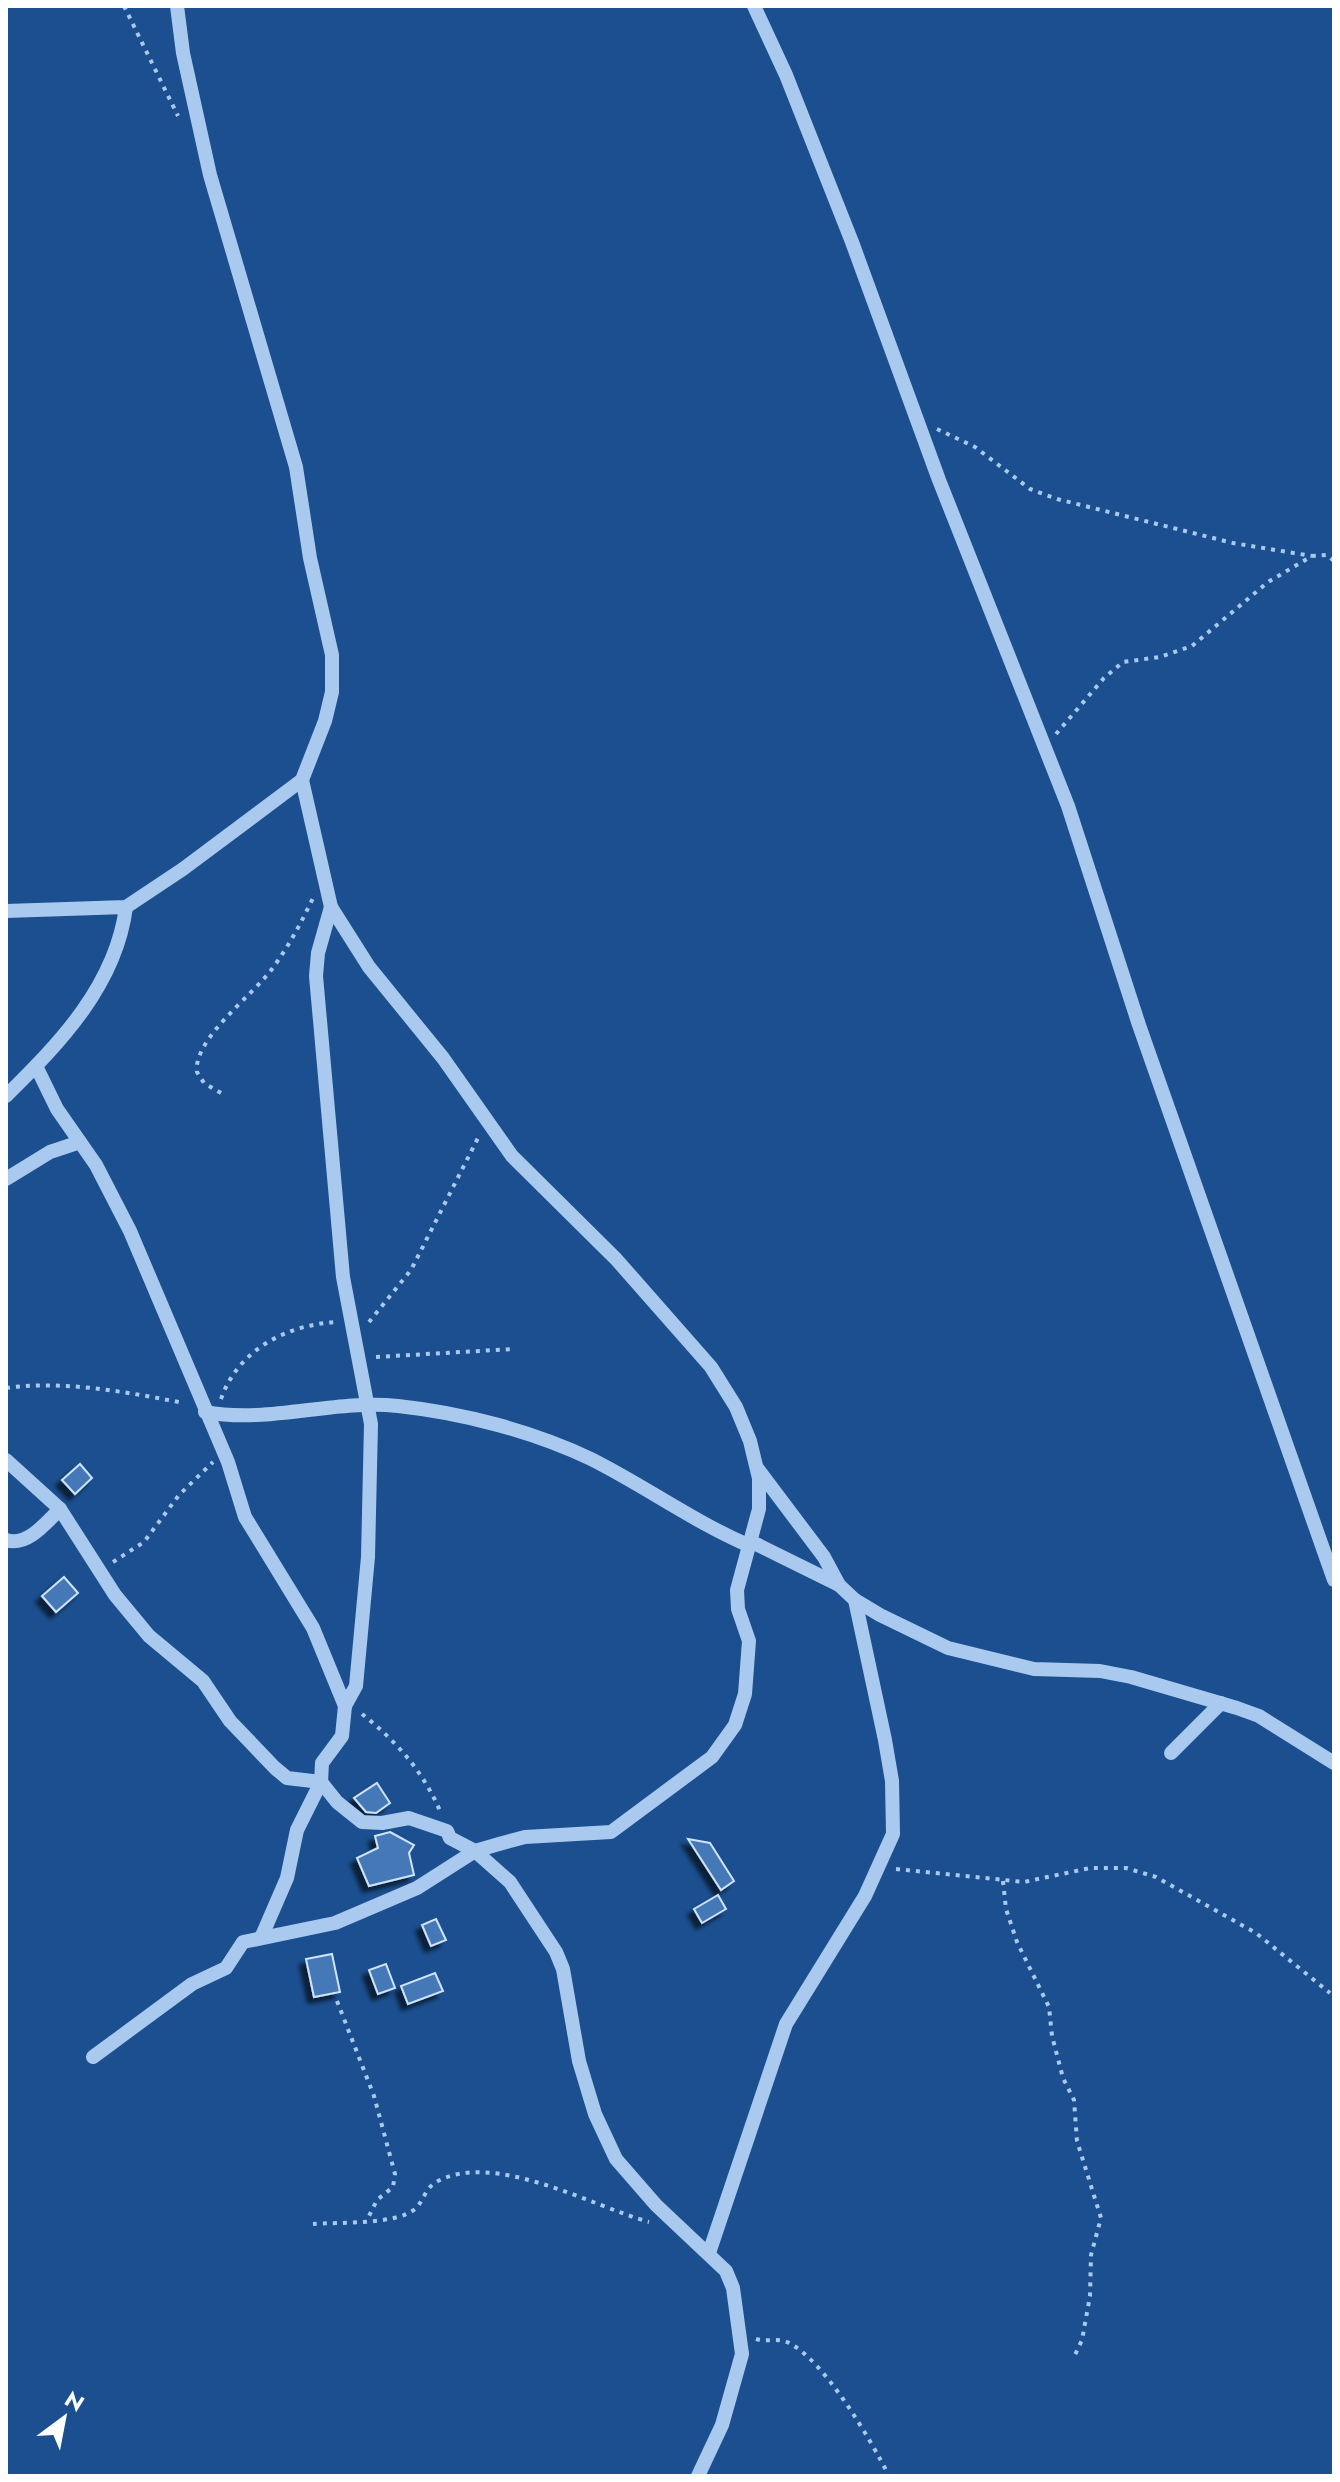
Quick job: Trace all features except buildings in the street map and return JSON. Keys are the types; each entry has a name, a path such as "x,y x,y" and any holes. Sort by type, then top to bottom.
{"street":[{"path":"93,2057 192,1984 226,1968 240,1943 306,1931 354,1916 417,1888 475,1851 525,1837 611,1832 712,1757 735,1725 745,1694 749,1641 738,1609 737,1590 759,1509 756,1468 736,1407 711,1367 616,1259 512,1156 443,1058 369,967 331,907 302,780 328,706 332,655 310,558 296,467 210,175 183,53 177,6"},
{"path":"754,6 786,75 852,242 1044,748 1334,1580"},
{"path":"6,911 126,907 183,869 302,780"},
{"path":"6,1096 63,1040 105,976 122,936 126,907"},
{"path":"261,1938 287,1878 297,1830 321,1782 322,1763 342,1736 346,1704 356,1686 362,1650 370,1517 369,1405 356,1361 350,1321 329,1140 316,976 318,953 331,907"},
{"path":"36,1066 57,1109 80,1142 130,1231 208,1411 245,1517 313,1628 346,1704"},
{"path":"6,1179 50,1152 80,1142"},
{"path":"208,1411 259,1416 369,1405 436,1411 563,1447 751,1544 839,1585"},
{"path":"6,1460 60,1509 99,1570 149,1636 203,1681 230,1721 275,1768 287,1778 321,1782 337,1802 362,1822 417,1819 447,1831 450,1838 475,1851 510,1882 556,1952 563,1969 579,2061 595,2114 616,2159 680,2229 709,2253 730,2280 741,2329 742,2354 722,2425 698,2476"},
{"path":"756,1468 819,1549 839,1585 855,1600 948,1648 1034,1669 1100,1671 1131,1677 1221,1703 1259,1716 1334,1763"},
{"path":"6,1540 14,1543 26,1539 60,1509"},
{"path":"709,2253 786,2024 881,1868 893,1834 892,1781 855,1600"},
{"path":"1171,1753 1221,1703"}],"path":[{"path":"124,6 183,125"},
{"path":"916,416 975,447 1030,489 1233,543 1312,556 1327,555 1334,561"},
{"path":"1044,748 1104,678 1123,662 1169,655 1192,646 1257,591 1312,556"},
{"path":"221,1093 204,1083 197,1072 199,1053 270,972 294,937 324,874"},
{"path":"354,1344 379,1307 411,1270 486,1121"},
{"path":"6,1388 28,1385 93,1389 208,1411 237,1370 263,1344 318,1323 350,1321"},
{"path":"356,1361 513,1349"},
{"path":"99,1570 144,1542 179,1495 224,1453"},
{"path":"346,1704 387,1734 416,1766 434,1796 447,1831"},
{"path":"881,1868 1024,1882 1090,1868 1126,1868 1156,1877 1256,1933 1330,1993"},
{"path":"1003,1881 1006,1909 1017,1942 1049,2007 1052,2036 1063,2078 1074,2100 1077,2141 1101,2218 1091,2255 1090,2296 1082,2340 1074,2357"},
{"path":"337,2001 374,2096 395,2174 393,2187 377,2200 367,2220"},
{"path":"313,2224 388,2219 412,2211 438,2180 487,2173 549,2185 643,2221 680,2229"},
{"path":"741,2329 757,2340 786,2342 810,2356 860,2421 889,2476"}]}
